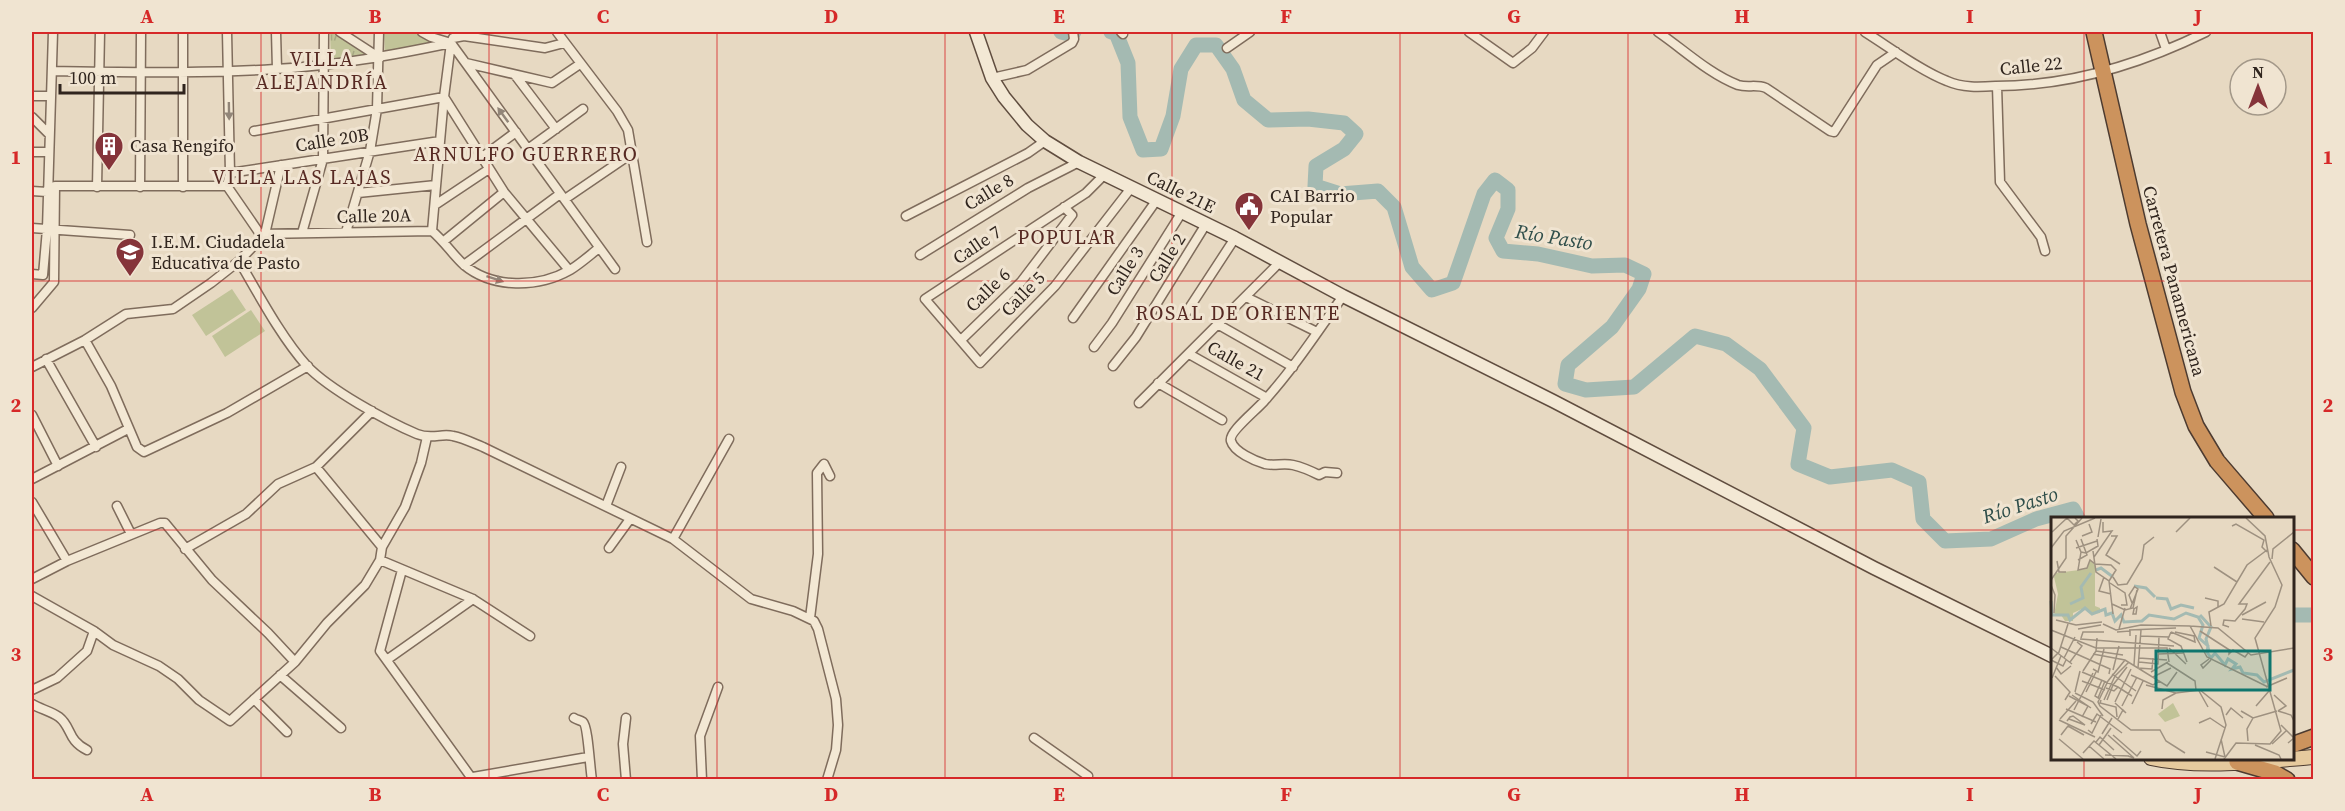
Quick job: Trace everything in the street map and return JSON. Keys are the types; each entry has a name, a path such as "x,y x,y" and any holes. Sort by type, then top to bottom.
{"highway":[{"name":"Carretera Panamericana","path":"2094,32 2138,224 2186,401 2196,426 2217,461 2264,517"},
{"path":"2294,553 2313,577"},
{"path":"2294,744 2313,738"},
{"path":"2237,762 2275,773 2287,780"}],"main road":[{"name":"Calle 21E","path":"976,32 992,78 1027,125 1045,141 1078,162 1235,238 1343,296 1553,401 1874,568 2051,655"},
{"path":"2025,642 2051,666"},
{"path":"2156,760 2173,763 2259,760"}],"street":[{"path":"32,308 54,282 47,192 53,32"},
{"path":"97,187 100,32"},
{"path":"140,187 141,32"},
{"path":"183,32 183,187"},
{"path":"227,32 230,173 227,186 260,234 266,234"},
{"path":"276,32 277,69"},
{"path":"302,233 323,159 324,32"},
{"path":"340,32 380,57"},
{"path":"346,232 370,152 377,109 379,32"},
{"path":"422,32 451,43 615,269"},
{"path":"557,32 625,124 646,242"},
{"path":"1227,48 1250,32"},
{"path":"1468,32 1513,63 1532,48 1544,32"},
{"path":"1658,32 1720,75 1738,85 1758,84 1834,132 1877,65 1896,52"},
{"name":"Calle 22","path":"1865,32 1946,81 1966,87 2031,86 2103,72 2123,67 2206,32"},
{"path":"2160,32 2166,50"},
{"path":"992,78 1028,70 1072,43 1074,35"},
{"path":"432,231 444,96 453,38 464,36 545,48 564,43"},
{"path":"52,71 184,73 277,69 380,57 451,43"},
{"path":"465,63 552,83 580,64"},
{"path":"515,75 556,129"},
{"path":"1997,86 2000,182 2041,237 2045,251"},
{"path":"32,96 50,96"},
{"path":"254,131 444,96"},
{"path":"444,96 504,192 569,270"},
{"path":"528,149 583,109"},
{"path":"35,120 48,134"},
{"path":"32,131 35,120"},
{"path":"481,158 516,132"},
{"name":"Calle 20B","path":"230,173 440,141"},
{"path":"906,216 1028,153 1045,141"},
{"path":"32,152 48,152"},
{"path":"464,265 525,218 631,154"},
{"name":"Calle 8","path":"920,255 1028,188 1078,162"},
{"path":"32,367 85,340 126,314 173,309 239,261 266,234 281,165"},
{"path":"435,205 489,169"},
{"name":"Calle 7","path":"961,340 925,299 1086,193 1104,175"},
{"path":"358,193 436,185"},
{"path":"32,274 43,275 56,186"},
{"path":"32,191 47,192 56,186 227,186"},
{"name":"Calle 5","path":"961,340 980,363 1055,286 1131,188"},
{"path":"444,241 504,192"},
{"path":"1072,318 1109,270 1155,201"},
{"name":"Calle 6","path":"961,340 1021,282 1053,243 1072,215 1064,207"},
{"name":"Calle 3","path":"1094,347 1112,323 1182,212"},
{"name":"Calle 2","path":"1113,366 1136,336 1206,224"},
{"path":"32,228 130,235"},
{"name":"Calle 20A","path":"266,234 432,231 444,241 464,265 489,279 509,283 543,280 569,270 599,248"},
{"path":"1186,313 1235,238"},
{"path":"239,261 283,333 308,366 337,389 372,411 427,437 450,435 483,447 673,539 751,599 810,618 818,629 836,699 838,725 836,750 827,780"},
{"path":"1139,403 1280,263"},
{"path":"1337,473 1325,472 1319,475 1294,465 1266,464 1251,458 1234,446 1230,438 1235,428 1250,417 1293,367 1343,296"},
{"path":"1246,297 1317,332"},
{"path":"1220,325 1293,367"},
{"path":"85,340 111,386 137,447 144,452 227,413 308,366"},
{"name":"Calle 21","path":"1188,354 1268,398"},
{"path":"46,359 96,447"},
{"path":"1158,383 1222,420"},
{"path":"185,549 246,514 278,484 304,470 316,467 372,411"},
{"path":"32,415 58,466"},
{"path":"32,479 128,429"},
{"path":"32,596 94,631 113,645 159,666 178,679 199,700 230,721 295,662 327,623 365,585 380,560 382,547 405,507 427,437"},
{"path":"673,539 729,439"},
{"path":"810,618 818,554 816,473 824,464 830,476"},
{"path":"316,467 382,547"},
{"path":"606,506 621,467"},
{"path":"32,502 67,561"},
{"path":"117,506 131,534"},
{"path":"609,548 630,519"},
{"path":"32,579 67,561 131,534 165,523 212,580 295,662"},
{"path":"380,560 442,584 473,599 530,636"},
{"path":"402,570 380,651 473,778 588,757"},
{"path":"388,659 473,599"},
{"path":"32,690 57,678 87,651 94,631"},
{"path":"280,675 341,728"},
{"path":"702,780 700,736 717,687"},
{"path":"254,699 287,732"},
{"path":"32,704 57,715 64,722 76,744 87,750"},
{"path":"574,718 583,722 586,728 592,780"},
{"path":"626,718 623,744 626,780"},
{"path":"1034,738 1088,776 1085,780"}],"green space":[{"path":"331,32 369,54 331,60"},
{"path":"384,32 417,32 439,44 385,56"},
{"path":"232,289 246,310 206,336 192,315"},
{"path":"251,310 265,331 225,357 212,336"}],"waterway":[{"name":"Río Pasto","path":"1061,32 1074,32"},
{"name":"Río Pasto","path":"1111,32 1116,33 1128,63 1130,117 1143,150 1161,149 1173,116 1181,69 1196,45 1216,45 1233,69 1244,100 1268,120 1308,119 1344,123 1356,134 1344,149 1316,166 1315,186 1340,194 1378,191 1394,207 1412,267 1432,290 1453,283 1484,194 1495,180 1508,190 1508,209 1496,238 1503,251 1538,254 1592,266 1625,265 1644,274 1639,289 1612,327 1568,365 1565,384 1586,390 1634,387 1695,336 1726,344 1760,369 1804,428 1798,464 1830,477 1892,470 1919,482 1923,519 1945,541 1991,539 2036,519 2073,509 2077,517"},
{"name":"Río Pasto","path":"2294,615 2314,615"}],"place":[{"name":"Casa Rengifo","path":"109,172"},
{"name":"CAI Barrio Popular","path":"1249,232"},
{"name":"I.E.M. Ciudadela Educativa de Pasto","path":"130,278"}],"district":[{"name":"VILLA ALEJANDRÍA","path":"322,70"},
{"name":"ARNULFO GUERRERO","path":"526,154"},
{"name":"VILLA LAS LAJAS","path":"302,177"},
{"name":"POPULAR","path":"1067,237"},
{"name":"ROSAL DE ORIENTE","path":"1238,313"}]}
